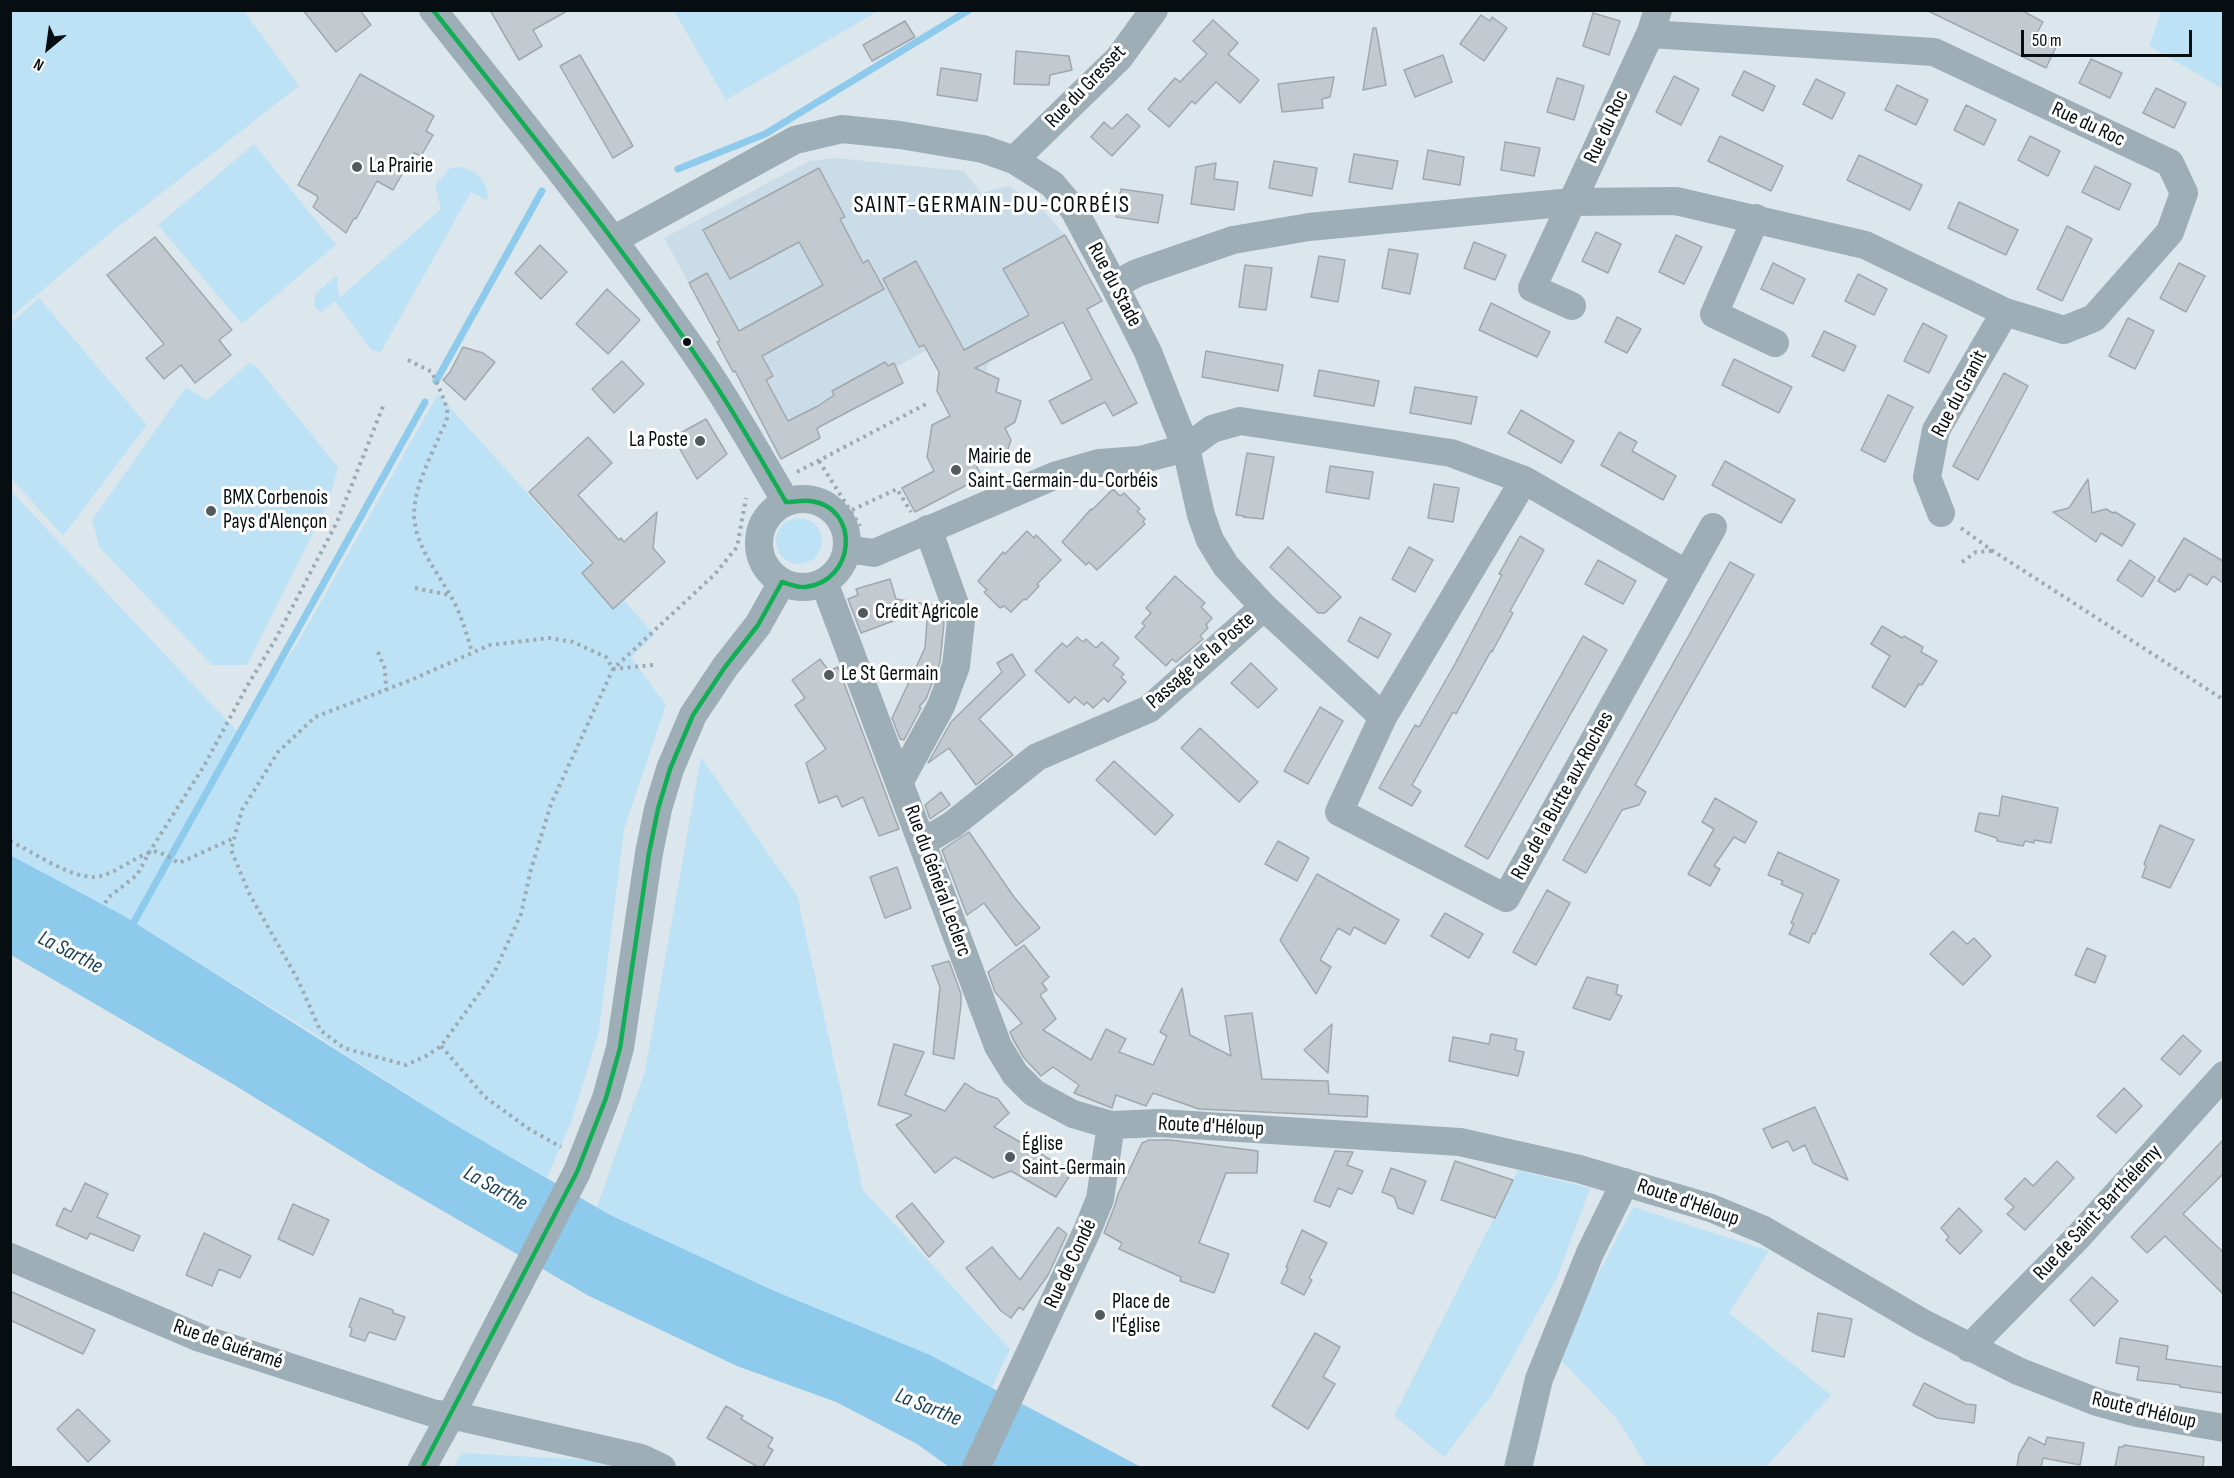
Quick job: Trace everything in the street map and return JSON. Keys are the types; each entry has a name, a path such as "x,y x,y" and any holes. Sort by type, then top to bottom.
{"street":[{"path":"433,10 613,240 704,367 786,502"},
{"name":"Rue du Gresset","path":"1014,160 1119,58 1154,10"},
{"name":"Rue du Roc","path":"1114,285 1137,273 1233,240 1310,227 1572,202 1676,201 1865,245 2005,312 2064,330 2094,318 2170,232 2184,193 2170,164 1934,52 1654,22 1572,202 1532,288 1572,306"},
{"name":"Rue du Stade","path":"613,240 795,140 842,129 900,135 983,149 1014,160 1052,184 1074,210 1149,352 1186,448 1200,515 1210,540 1226,566 1264,608 1383,717"},
{"path":"1756,218 1714,314 1775,343"},
{"name":"Rue du Granit","path":"1941,513 1927,477 1936,430 2005,312"},
{"path":"856,550 874,552 1054,476 1099,463 1140,460 1186,448 1212,429 1240,421 1451,453 1524,480 1687,574"},
{"name":"Rue de la Butte aux Roches","path":"1524,480 1383,717 1339,812 1506,898 1713,527"},
{"path":"801,498 816,501 830,508 840,519 856,550 824,582 803,587 782,582 768,571 760,555 759,534 769,514 786,502 801,498"},
{"path":"900,781 941,706 956,666 961,621 922,532"},
{"path":"422,1467 578,1172 606,1098 620,1048 649,853 658,809 670,769 693,715 725,667 758,625 782,582"},
{"name":"Rue du Général Leclerc","path":"824,582 998,1046 1015,1074 1034,1093 1073,1114 1111,1125"},
{"name":"Passage de la Poste","path":"923,842 952,825 1037,757 1149,709 1264,608"},
{"name":"Rue de Saint-Barthélemy","path":"1969,1348 2078,1237 2223,1075"},
{"name":"Route d'Héloup","path":"1111,1125 1160,1124 1461,1142 1579,1169 1711,1208 1764,1230 1923,1323 2018,1371 2097,1402 2137,1413 2223,1428"},
{"name":"Rue de Condé","path":"976,1467 1100,1199 1111,1125"},
{"path":"1518,1467 1539,1379 1590,1253 1625,1182"},
{"name":"Rue de Guéramé","path":"10,1257 200,1338 436,1414 451,1415 641,1458 662,1467"}],"path":[{"path":"408,360 432,372 447,411 447,421 426,469 414,513 417,533 422,549 466,629 471,653"},
{"path":"793,475 928,403"},
{"path":"105,903 109,897 137,875 204,766 275,640 337,522 384,404"},
{"path":"819,461 852,510 867,540 856,550"},
{"path":"852,510 897,489 914,518 908,521 922,532"},
{"path":"613,669 606,657 573,642 549,638 490,645 386,690 315,717 278,752 242,810 231,850 250,896 298,981 320,1030 344,1048 406,1065 441,1046 494,973 521,914 531,869 551,804 613,669 715,574 737,548 746,498"},
{"path":"1941,513 1993,551 2223,700"},
{"path":"1962,562 1976,552 1993,551"},
{"path":"415,588 449,595"},
{"path":"378,652 385,669 386,690"},
{"path":"613,669 653,665"},
{"path":"10,841 65,869 96,877 125,867 150,851 163,854 179,862 234,838"},
{"path":"441,1046 485,1097 551,1142"}],"shaded area":[{"path":"11,10 244,11 299,86 104,238 11,317"},
{"path":"674,11 878,11 726,100"},
{"path":"2161,11 2223,11 2223,89 2149,46"},
{"path":"254,144 336,245 242,324 158,225"},
{"path":"836,158 964,171 981,193 1008,186 1039,205 1065,235 1102,301 990,360 985,373 999,379 997,392 1021,401 1015,422 965,445 937,391 939,372 927,350 896,367 903,383 839,416 810,411 820,428 798,440 801,448 781,459 736,371 733,372 717,342 720,340 664,238 809,161"},
{"path":"460,167 472,171 481,178 488,194 488,201 471,192 381,352 371,350 335,301 321,312 314,306 316,293 337,275 339,298 441,209 435,185 450,168"},
{"path":"39,298 147,425 63,536 11,478 11,323"},
{"name":"BMX Corbenois Pays d'Alençon","path":"249,363 256,366 338,467 329,501 247,665 212,665 99,547 92,520 186,387 207,400"},
{"path":"438,394 655,635 631,657 666,705 624,829 599,1031 572,1120 547,1178 452,1123 294,1021 139,927 11,880 11,491 237,731 300,639"},
{"path":"799,518 815,525 822,541 815,557 799,564 783,557 776,541 783,525"},
{"path":"701,757 797,895 863,1190 1010,1349 988,1396 592,1221 645,1071"},
{"path":"1518,1170 1590,1188 1557,1278 1491,1396 1444,1457 1394,1416"},
{"path":"1633,1207 1769,1251 1729,1313 1831,1395 1766,1467 1647,1467 1618,1420 1556,1355"},
{"path":"462,1453 606,1461 616,1467 453,1468"}],"water":[{"name":"La Sarthe","path":"10,855 124,916 452,1123 610,1215 772,1290 930,1355 1141,1467 949,1467 917,1444 836,1402 737,1366 589,1296 11,955"}],"building":[{"path":"303,10 360,10 371,25 336,52"},
{"path":"490,10 569,10 533,30 542,46 519,60"},
{"path":"1926,10 2021,10 2043,22 2037,33 2058,43 2046,68"},
{"path":"1593,13 1620,21 1609,55 1583,46"},
{"path":"1481,15 1490,21 1492,17 1507,28 1484,61 1460,44"},
{"path":"1213,20 1238,43 1228,54 1259,80 1240,103 1216,82 1195,104 1192,101 1169,127 1148,109 1175,78 1180,82 1207,54 1193,41"},
{"path":"905,21 915,37 872,61 863,45"},
{"path":"1373,28 1376,28 1386,85 1363,90"},
{"path":"1016,51 1069,56 1072,70 1050,75 1049,85 1014,84"},
{"path":"580,55 633,146 613,158 560,66"},
{"path":"1443,55 1452,82 1415,97 1404,70"},
{"path":"2091,59 2122,73 2110,98 2079,83"},
{"path":"941,68 981,74 977,101 937,95"},
{"path":"1744,71 1775,86 1763,111 1732,95"},
{"name":"La Prairie","path":"360,74 434,116 426,131 433,135 421,156 414,153 393,190 377,181 346,233 313,207 318,198 316,195 298,185"},
{"path":"1674,76 1699,89 1681,125 1656,112"},
{"path":"1334,77 1330,97 1322,99 1323,108 1282,112 1278,84"},
{"path":"1557,78 1584,86 1574,120 1547,112"},
{"path":"1816,79 1845,93 1832,119 1803,104"},
{"path":"1897,85 1928,100 1916,125 1885,110"},
{"path":"2156,88 2186,103 2174,128 2143,113"},
{"path":"1966,105 1996,120 1984,145 1954,130"},
{"path":"1127,114 1140,126 1112,156 1091,137 1104,122 1112,129"},
{"path":"1720,136 1783,166 1771,191 1708,161"},
{"path":"2030,136 2060,151 2048,176 2018,160"},
{"path":"1505,142 1540,148 1534,176 1501,170"},
{"path":"1428,150 1464,157 1460,185 1423,179"},
{"path":"1354,154 1398,161 1392,189 1349,182"},
{"path":"1859,155 1922,185 1910,210 1847,180"},
{"path":"1274,161 1317,168 1312,196 1269,188"},
{"path":"1216,163 1214,179 1238,182 1234,210 1191,204 1196,167"},
{"path":"2095,166 2131,184 2119,210 2082,192"},
{"path":"819,168 845,217 840,219 863,263 868,260 884,289 762,356 773,376 766,380 788,421 818,406 834,395 832,391 885,362 888,366 894,363 903,383 819,427 817,429 820,438 781,459 735,371 733,372 717,342 720,341 689,283 707,273 739,331 823,285 799,242 730,279 703,230"},
{"path":"1121,189 1163,195 1158,223 1116,217"},
{"path":"1959,202 2018,230 2006,255 1948,228"},
{"path":"2067,226 2092,239 2062,301 2037,289"},
{"path":"1596,232 1621,244 1608,273 1582,261"},
{"path":"1065,235 1102,301 1087,309 1137,403 1113,416 1105,402 1062,424 1049,401 1092,379 1063,322 975,368 999,379 996,392 1021,401 1015,422 1005,428 1011,440 1005,458 966,446 982,477 915,512 902,488 934,471 927,457 932,425 950,416 937,391 939,372 924,345 919,347 883,279 916,261 964,350 1029,315 1003,269"},
{"path":"1676,235 1702,247 1684,284 1659,272"},
{"path":"155,237 232,330 219,340 231,355 195,383 181,365 164,379 146,358 164,344 107,275"},
{"path":"1474,242 1506,255 1495,280 1464,268"},
{"path":"540,245 567,272 541,299 515,273"},
{"path":"1389,249 1418,254 1410,294 1382,288"},
{"path":"1319,256 1345,260 1338,302 1311,297"},
{"path":"1773,263 1805,279 1793,304 1761,289"},
{"path":"2179,263 2205,276 2186,312 2160,298"},
{"path":"1245,265 1272,268 1266,310 1239,307"},
{"path":"1858,274 1887,289 1874,315 1845,301"},
{"path":"607,289 640,320 608,354 576,324"},
{"path":"1491,303 1550,332 1537,357 1479,330"},
{"path":"1617,317 1641,329 1627,353 1605,342"},
{"path":"2128,318 2154,331 2135,369 2109,356"},
{"path":"1923,323 1947,336 1929,373 1904,361"},
{"path":"1824,331 1856,346 1844,371 1812,356"},
{"path":"463,347 483,353 495,362 465,400 443,380 450,372"},
{"path":"1206,351 1283,365 1278,391 1202,377"},
{"path":"1734,359 1792,387 1779,413 1722,385"},
{"path":"622,361 644,384 614,413 592,389"},
{"path":"1319,370 1379,381 1374,406 1314,396"},
{"path":"2004,373 2028,386 1978,480 1953,466"},
{"path":"1415,387 1477,397 1471,424 1410,413"},
{"path":"1888,395 1913,407 1885,462 1861,450"},
{"path":"1521,410 1574,441 1561,463 1508,433"},
{"path":"706,419 727,454 697,479 673,437"},
{"path":"1619,432 1637,442 1632,451 1676,476 1663,500 1601,465"},
{"path":"588,437 612,463 578,495 619,540 621,538 624,542 657,512 653,548 665,562 613,609 582,573 593,563 529,492"},
{"path":"1247,453 1274,457 1263,519 1236,515"},
{"path":"1725,461 1795,500 1781,523 1712,485"},
{"path":"1330,466 1373,472 1369,499 1326,492"},
{"path":"2088,479 2092,513 2106,509 2135,524 2122,546 2101,533 2096,542 2053,512 2069,508"},
{"path":"1434,484 1459,488 1453,522 1428,518"},
{"path":"1113,489 1120,496 1124,493 1140,509 1137,511 1145,519 1143,522 1145,524 1097,570 1089,562 1086,565 1062,542 1091,509"},
{"path":"1027,531 1034,538 1036,535 1061,560 1037,584 1039,586 1026,600 1024,599 1011,612 1004,606 1000,608 984,592 987,590 978,581 1003,552 1005,554"},
{"path":"1520,536 1544,550 1510,611 1513,613 1492,652 1456,714 1453,712 1412,785 1421,791 1412,806 1379,788 1415,725 1419,727 1455,664"},
{"path":"2184,538 2223,561 2223,583 2213,576 2207,585 2189,574 2179,590 2175,592 2158,581"},
{"path":"1288,547 1341,597 1325,613 1318,613 1270,567"},
{"path":"1409,547 1433,560 1415,592 1392,579"},
{"path":"1598,560 1636,581 1623,604 1585,584"},
{"path":"2130,560 2155,577 2142,597 2117,580"},
{"path":"1730,562 1754,575 1635,785 1646,792 1639,805 1622,810 1586,873 1563,860"},
{"path":"1175,576 1205,603 1201,607 1212,618 1206,625 1208,628 1200,636 1203,639 1176,662 1172,659 1166,666 1135,637 1145,626 1142,623 1151,613 1146,608"},
{"path":"890,579 896,599 938,606 944,623 940,662 926,699 919,707 921,708 904,740 900,739 892,718 925,648 928,608 861,633 848,599 858,595 856,589"},
{"path":"1360,617 1391,634 1378,658 1348,641"},
{"path":"1882,626 1923,647 1921,652 1937,661 1905,707 1872,687 1890,656 1871,644"},
{"path":"1583,636 1607,650 1488,859 1465,846"},
{"path":"1077,637 1083,642 1086,639 1096,648 1102,642 1119,658 1113,665 1124,674 1121,677 1126,682 1108,702 1104,698 1093,708 1087,702 1084,705 1075,697 1069,703 1035,671 1062,643 1067,647"},
{"path":"1012,654 1025,675 979,719 1013,755 976,785 949,748 928,763 951,722 1002,672 997,663"},
{"path":"820,659 829,671 838,667 899,829 879,836 863,797 842,807 837,796 819,803 806,763 826,749 795,705 805,698 792,680"},
{"path":"1251,663 1277,689 1258,708 1231,683"},
{"path":"1320,707 1343,721 1308,784 1284,771"},
{"path":"1200,728 1258,782 1239,802 1181,748"},
{"path":"1114,761 1173,815 1155,835 1096,780"},
{"path":"941,792 950,805 930,819 925,805"},
{"path":"2002,796 2058,808 2051,843 2034,840 2034,843 2025,841 2023,846 1997,841 1997,838 1975,831 1979,813 1999,816"},
{"path":"1715,798 1757,822 1745,843 1734,837 1714,866 1720,869 1710,886 1688,874 1714,829 1702,822"},
{"path":"2160,825 2194,840 2170,888 2142,877 2146,866 2144,864"},
{"path":"969,832 1014,897 1040,928 1016,946 984,903 967,915 942,850"},
{"path":"1278,841 1309,858 1297,881 1265,864"},
{"path":"1778,852 1839,880 1809,943 1789,934 1803,894 1781,884 1783,881 1768,875"},
{"path":"897,867 911,908 885,918 870,877"},
{"path":"1317,874 1399,920 1385,944 1354,927 1350,935 1338,928 1320,960 1331,967 1316,994 1280,940"},
{"path":"1547,890 1570,903 1536,965 1513,952"},
{"path":"1445,913 1483,934 1469,958 1431,936"},
{"path":"1953,931 1967,944 1974,938 1991,956 1963,985 1930,954"},
{"path":"1024,945 1049,977 1042,983 1047,990 1040,995 1056,1019 1043,1030 1091,1060 1106,1029 1126,1039 1119,1052 1153,1065 1167,1036 1160,1032 1182,988 1190,1035 1231,1056 1225,1016 1252,1013 1262,1079 1328,1081 1329,1094 1368,1096 1367,1117 1199,1109 1153,1093 1146,1106 1116,1095 1112,1108 1074,1093 1079,1085 1053,1067 1041,1076 1024,1058 1010,1032 1022,1023 995,992 988,972"},
{"path":"2087,948 2106,956 2095,983 2075,975"},
{"path":"949,961 961,994 954,1059 933,1054 940,987 932,966"},
{"path":"1587,977 1618,985 1616,994 1622,996 1610,1020 1573,1008"},
{"path":"1332,1024 1328,1073 1304,1050"},
{"path":"1491,1034 1517,1039 1515,1050 1524,1052 1518,1076 1449,1061 1453,1037 1489,1044"},
{"path":"2183,1035 2201,1051 2180,1075 2161,1059"},
{"path":"894,1044 924,1052 905,1095 945,1111 965,1083 977,1091 998,1099 1009,1113 994,1127 1072,1172 1056,1197 1011,1171 993,1178 955,1157 935,1173 896,1125 912,1115 878,1105"},
{"path":"2124,1088 2142,1106 2116,1133 2097,1116"},
{"path":"1815,1107 1848,1180 1813,1163 1805,1145 1793,1151 1788,1141 1772,1148 1763,1129"},
{"path":"1149,1140 1171,1140 1258,1151 1257,1173 1226,1173 1199,1243 1229,1254 1214,1293 1180,1281 1181,1277 1119,1249 1122,1243 1104,1233 1118,1194 1142,1143"},
{"path":"2223,1140 2223,1174 2183,1214 2223,1252 2223,1294 2165,1236 2147,1253 2131,1237"},
{"path":"1335,1151 1353,1152 1347,1165 1363,1171 1352,1194 1338,1188 1330,1207 1314,1201"},
{"path":"1455,1161 1513,1180 1495,1218 1441,1200"},
{"path":"2057,1161 2074,1178 2025,1230 2007,1214 2014,1207 2005,1199 2025,1178 2033,1186"},
{"path":"1391,1168 1426,1181 1413,1214 1398,1208 1394,1197 1382,1192"},
{"path":"85,1183 108,1194 97,1217 140,1236 133,1251 90,1233 87,1239 56,1225 64,1208 71,1212"},
{"path":"912,1203 944,1242 929,1257 896,1216"},
{"path":"293,1204 329,1220 313,1255 278,1239"},
{"path":"1959,1208 1982,1231 1960,1254 1946,1240 1949,1237 1941,1228"},
{"path":"1058,1227 1067,1234 1048,1275 1023,1310 1019,1307 1011,1318 1001,1311 966,1268 992,1247 1020,1280"},
{"path":"1302,1230 1327,1243 1309,1278 1312,1280 1304,1295 1281,1283"},
{"path":"204,1233 251,1256 240,1278 219,1269 212,1286 186,1275"},
{"path":"2092,1277 2118,1301 2094,1326 2070,1300"},
{"path":"10,1291 95,1330 83,1354 10,1320"},
{"path":"360,1298 405,1317 395,1340 369,1332 365,1341 350,1336 352,1328 349,1327"},
{"path":"1818,1313 1852,1319 1844,1357 1812,1351"},
{"path":"1315,1333 1340,1347 1323,1377 1335,1384 1308,1429 1272,1406"},
{"path":"2120,1338 2168,1346 2166,1359 2223,1367 2223,1393 2137,1380 2139,1367 2116,1363"},
{"path":"1924,1383 1966,1404 1976,1405 1974,1423 1937,1418 1913,1405"},
{"path":"726,1406 743,1416 741,1419 773,1438 768,1447 773,1450 763,1467 758,1467 707,1438"},
{"path":"78,1409 110,1441 88,1462 57,1429"},
{"path":"2029,1437 2045,1445 2047,1437 2084,1443 2080,1465 2043,1458 2041,1467 2017,1467 2019,1454"},
{"path":"2124,1445 2204,1457 2203,1467 2115,1467 2119,1447"}],"waterway":[{"path":"678,169 765,134 969,10"},
{"path":"436,381 542,191"},
{"path":"130,929 425,402"}],"transit line":[{"path":"422,1468 577,1172 606,1098 620,1048 649,853 658,809 670,769 693,715 725,667 758,625 782,582 802,587 822,582 834,572 842,559 846,544 844,530 838,516 827,506 810,501 786,502 725,399 639,275 433,10"}],"place":[{"name":"La Prairie","path":"357,167"},
{"name":"La Poste","path":"700,441"},
{"name":"Mairie de Saint-Germain-du-Corbéis","path":"956,470"},
{"name":"BMX Corbenois Pays d'Alençon","path":"211,511"},
{"name":"Crédit Agricole","path":"863,613"},
{"name":"Le St Germain","path":"829,675"},
{"name":"Église Saint-Germain","path":"1010,1157"},
{"name":"Place de l'Église","path":"1100,1315"}],"district":[{"name":"SAINT-GERMAIN-DU-CORBÉIS","path":"992,206"}]}
